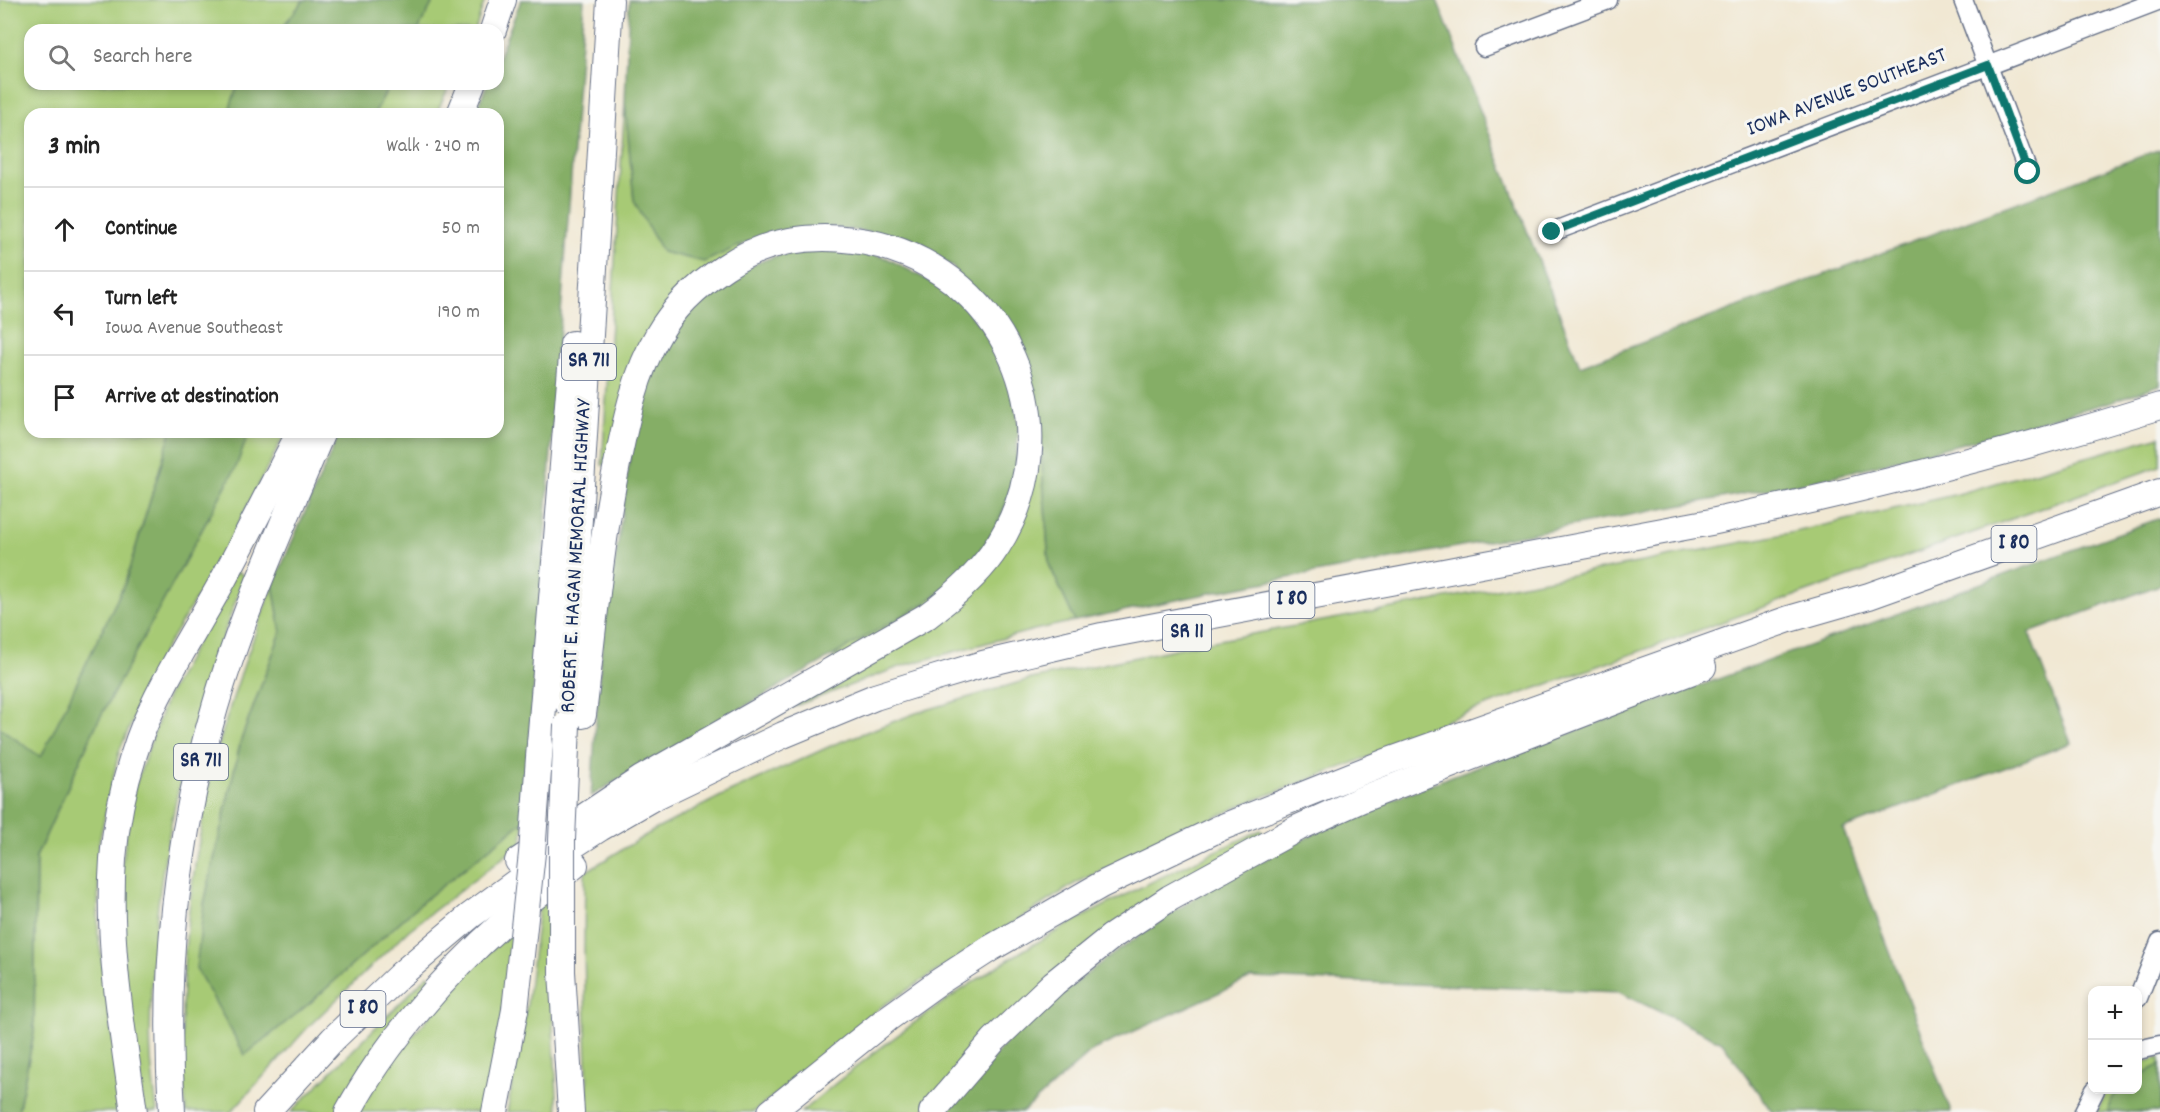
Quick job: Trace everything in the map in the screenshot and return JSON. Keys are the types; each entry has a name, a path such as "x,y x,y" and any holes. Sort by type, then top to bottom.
{"highway":[{"path":"494,24 503,0"},
{"name":"ROBERT E. HAGAN MEMORIAL HIGHWAY","path":"571,1112 562,972 562,840 575,720 610,0"},
{"path":"462,108 470,90"},
{"path":"495,1112 514,1010 532,853 581,248 602,152"},
{"path":"249,1112 307,1046 370,984 441,921 508,868 641,779 901,632 951,597 992,554 1015,510 1026,468 1030,424 1024,391 1016,365 1004,339 967,294 921,261 892,249 863,241 831,237 802,238 768,246 737,259 696,289 678,308 658,335 649,352 634,390 624,430 607,515 575,720"},
{"name":"I 80","path":"266,1112 333,1039 400,975 470,916 515,884 600,828 652,798 783,735 875,698 983,664 1102,636 1711,522 1793,504 2015,449 2160,406"},
{"name":"SR 11","path":"348,1112 388,1049 461,964 503,923 582,860 658,812 723,777 844,725 926,696 1000,674 1067,658 1242,623 1691,540 1835,509 2040,458 2160,422"},
{"path":"134,1112 116,979 111,923 113,857 129,770 140,737 159,695 297,438"},
{"name":"SR 711","path":"172,1112 168,1044 171,952 179,870 195,786 215,707 250,604 319,438"},
{"name":"I 80","path":"771,1112 887,1019 937,983 992,948 1101,885 1220,828 1386,762 1789,619 1869,596 2160,492"},
{"path":"932,1112 994,1041 1054,983 1111,937 1170,898 1207,877 1298,828 1360,800 1793,633 1869,596"}],"street":[{"path":"1484,47 1608,0"},
{"path":"1963,0 2028,172"},
{"name":"IOWA AVENUE SOUTHEAST","path":"1552,232 2160,0"},
{"path":"2142,988 2160,942"},
{"path":"2142,993 2160,976"},
{"path":"2142,1049 2160,1045"},
{"path":"2084,1112 2093,1094"}],"green space":[{"path":"0,0 304,0 285,24 24,24 24,90 236,90 230,108 24,108 24,438 169,438 125,583 41,758 0,728"},
{"path":"304,0 434,0 421,24 285,24"},
{"path":"434,0 485,0 477,24 421,24"},
{"path":"521,0 584,0 524,821 422,902 310,1003 245,1055 196,968 204,904 241,740 281,632 273,585 337,438 504,438 504,108 477,108 485,90 504,90 504,43"},
{"path":"629,0 1437,0 1580,366 2160,149 2160,385 2110,402 1967,442 1819,480 1240,587 1075,621 1049,564 1040,435 953,267 914,245 876,233 830,227 743,244 704,262 662,252 634,201 625,102"},
{"path":"236,90 387,90 377,108 230,108"},
{"path":"387,90 447,90 439,108 377,108"},
{"path":"625,102 634,201 743,244 607,465 602,465"},
{"path":"850,249 887,258 953,294 992,340 1010,385 1019,423 1015,480 995,530 963,573 925,603 591,796 604,629 626,481 640,414 663,352 681,324 704,298 741,271 783,254 808,250"},
{"path":"1040,435 1049,564 1075,621 902,666 787,709"},
{"path":"2160,436 2160,466 1447,720 1433,733 1244,804 1076,883 882,1006 754,1112 588,1112 584,949 585,872 651,832 723,795 835,744 916,713 1027,680 1203,643 1799,531 1958,494"},
{"path":"169,438 247,438 236,467 97,723 36,857 34,1033 18,1112 0,1112 0,728 41,757 125,583"},
{"path":"247,438 283,438 215,568 160,657 119,752 99,842 98,932 123,1112 18,1112 34,1033 36,857 97,723 236,467"},
{"path":"2160,518 2160,585 2029,633 2071,743 1843,829 1951,1112 1772,1112 1722,1042 1619,992 1251,978 1093,1050 1023,1112 947,1112 1012,1036 1103,961 1209,888 1347,817 1457,774"},
{"path":"235,571 245,576 196,721 172,819 163,869 156,920 150,1014 151,1064 157,1112 144,1112 124,981 120,877 133,792 167,697"},
{"path":"273,585 281,632 241,740 204,904 310,1003 422,902 524,821 522,843 409,930 310,1025 231,1112 186,1112 182,1006 186,935 195,865 207,794 218,748"},
{"path":"1261,830 1264,837 1213,863 921,1112 801,1112 912,1025 999,965 1115,900"},
{"path":"549,901 548,940 558,1112 507,1112 527,1004 539,908"},
{"path":"514,929 497,1054 485,1112 358,1112 394,1057 468,972"},
{"path":"428,975 432,979 337,1112 291,1112"},
{"path":"2160,1058 2160,1112 2097,1112 2105,1094 2142,1094 2142,1062"},
{"path":"2160,1065 2160,1112 2108,1112 2113,1097 2116,1094 2142,1094 2142,1074"}],"route":[{"path":"1552,232 1988,65 2028,172"}]}
